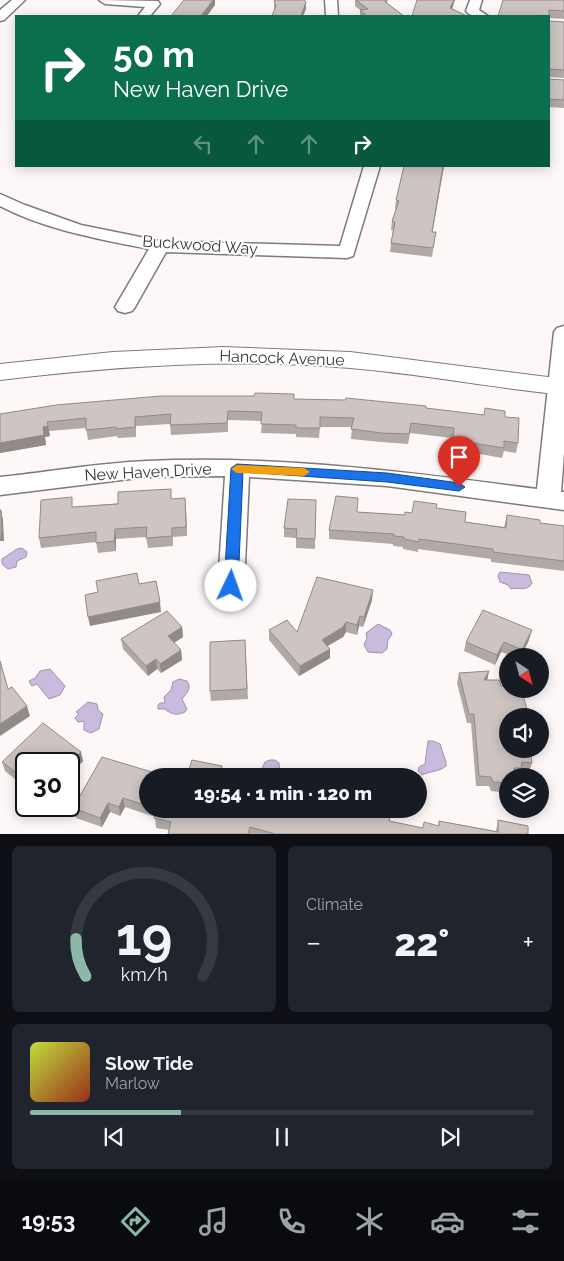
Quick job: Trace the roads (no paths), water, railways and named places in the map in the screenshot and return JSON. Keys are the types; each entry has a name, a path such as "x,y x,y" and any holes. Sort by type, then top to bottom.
{"main road":[{"name":"Hancock Avenue","path":"0,372 121,360 237,355 360,361 434,369 561,387"}],"street":[{"path":"0,17 19,0"},
{"path":"105,0 154,4 145,15"},
{"path":"331,0 332,15"},
{"path":"476,0 472,11 480,15"},
{"name":"Buckwood Way","path":"0,199 19,209 77,229 160,246 347,252 372,167"},
{"path":"0,218 19,209"},
{"path":"125,307 160,246"},
{"path":"556,500 564,332"},
{"path":"231,586 237,468"},
{"name":"New Haven Drive","path":"0,486 146,469 237,468 387,478 556,500"}]}
